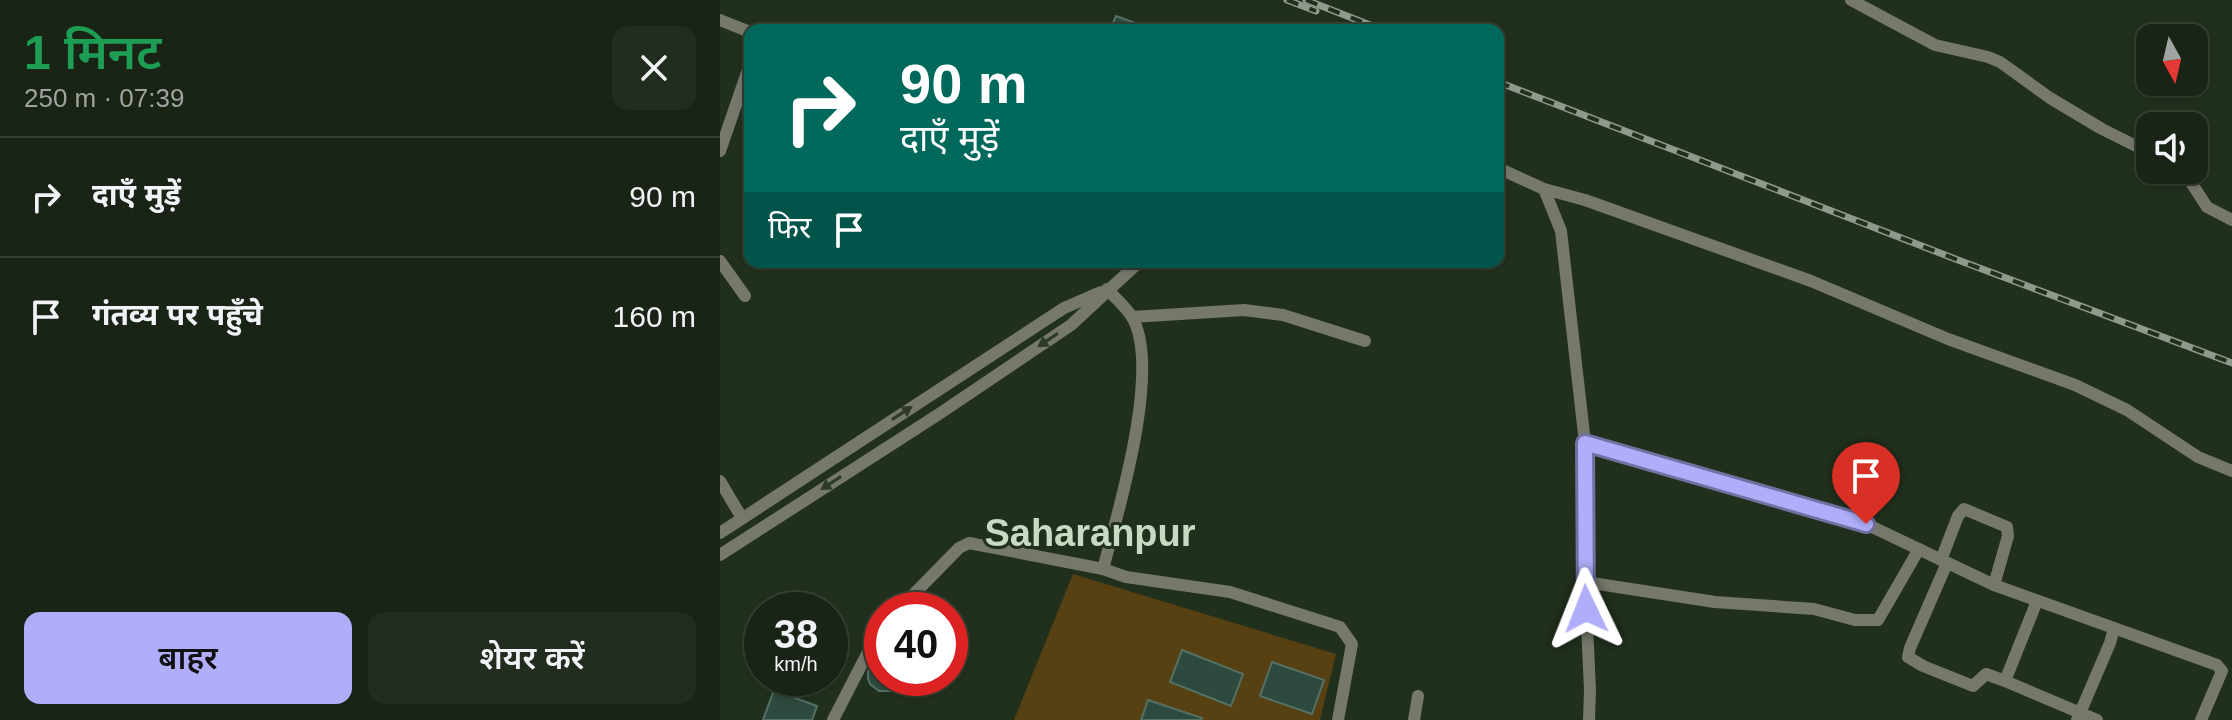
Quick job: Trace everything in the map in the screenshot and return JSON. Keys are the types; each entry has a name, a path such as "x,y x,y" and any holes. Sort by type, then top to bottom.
{"street":[{"path":"1851,0 1935,45 2000,62 2050,98 2136,146"},
{"path":"720,20 744,30"},
{"path":"720,151 744,81"},
{"path":"1504,171 1544,189 1585,200 1811,281 1948,339 2075,385 2127,410 2198,457 2232,471"},
{"path":"2192,184 2207,207 2232,220"},
{"path":"1544,189 1561,231 1585,443 1589,720"},
{"path":"720,261 745,296"},
{"path":"720,555 1071,325 1132,268"},
{"path":"1103,569 1128,468 1140,397 1142,348 1132,317 1107,289"},
{"path":"720,533 1064,308 1107,289"},
{"path":"1132,317 1244,310 1283,315 1365,341"},
{"path":"1585,443 1866,524 1994,585 2220,666 2219,680 2201,720"},
{"path":"720,481 742,518"},
{"path":"1994,585 2008,536 2007,527 1964,509 1958,516 1908,657 1973,686 1986,674 2078,716 2097,720"},
{"path":"916,592 959,548 969,543 1103,569 1126,577 1230,592 1340,627 1352,644 1338,720"},
{"path":"1585,582 1715,602 1814,609 1855,620 1878,620 1919,549"},
{"path":"2005,681 2037,601"},
{"path":"2078,716 2114,628"},
{"path":"833,720 864,660"},
{"path":"1414,720 1418,696"}],"shaded area":[{"path":"1073,574 1336,654 1320,720 1014,720"}],"building":[{"path":"1116,16 1138,24 1113,24"},
{"path":"1182,650 1243,674 1231,706 1170,682"},
{"path":"1272,662 1324,680 1312,714 1260,696"},
{"path":"772,696 790,696 817,706 812,720 763,720"},
{"path":"1148,700 1202,718 1141,720"}],"railway":[{"path":"1287,0 1316,11"},
{"path":"1306,0 1368,24"},
{"path":"1504,84 2232,363"}],"district":[{"name":"Saharanpur","path":"1090,533"}],"route":[{"path":"1586,609 1585,443 1866,524"}]}
